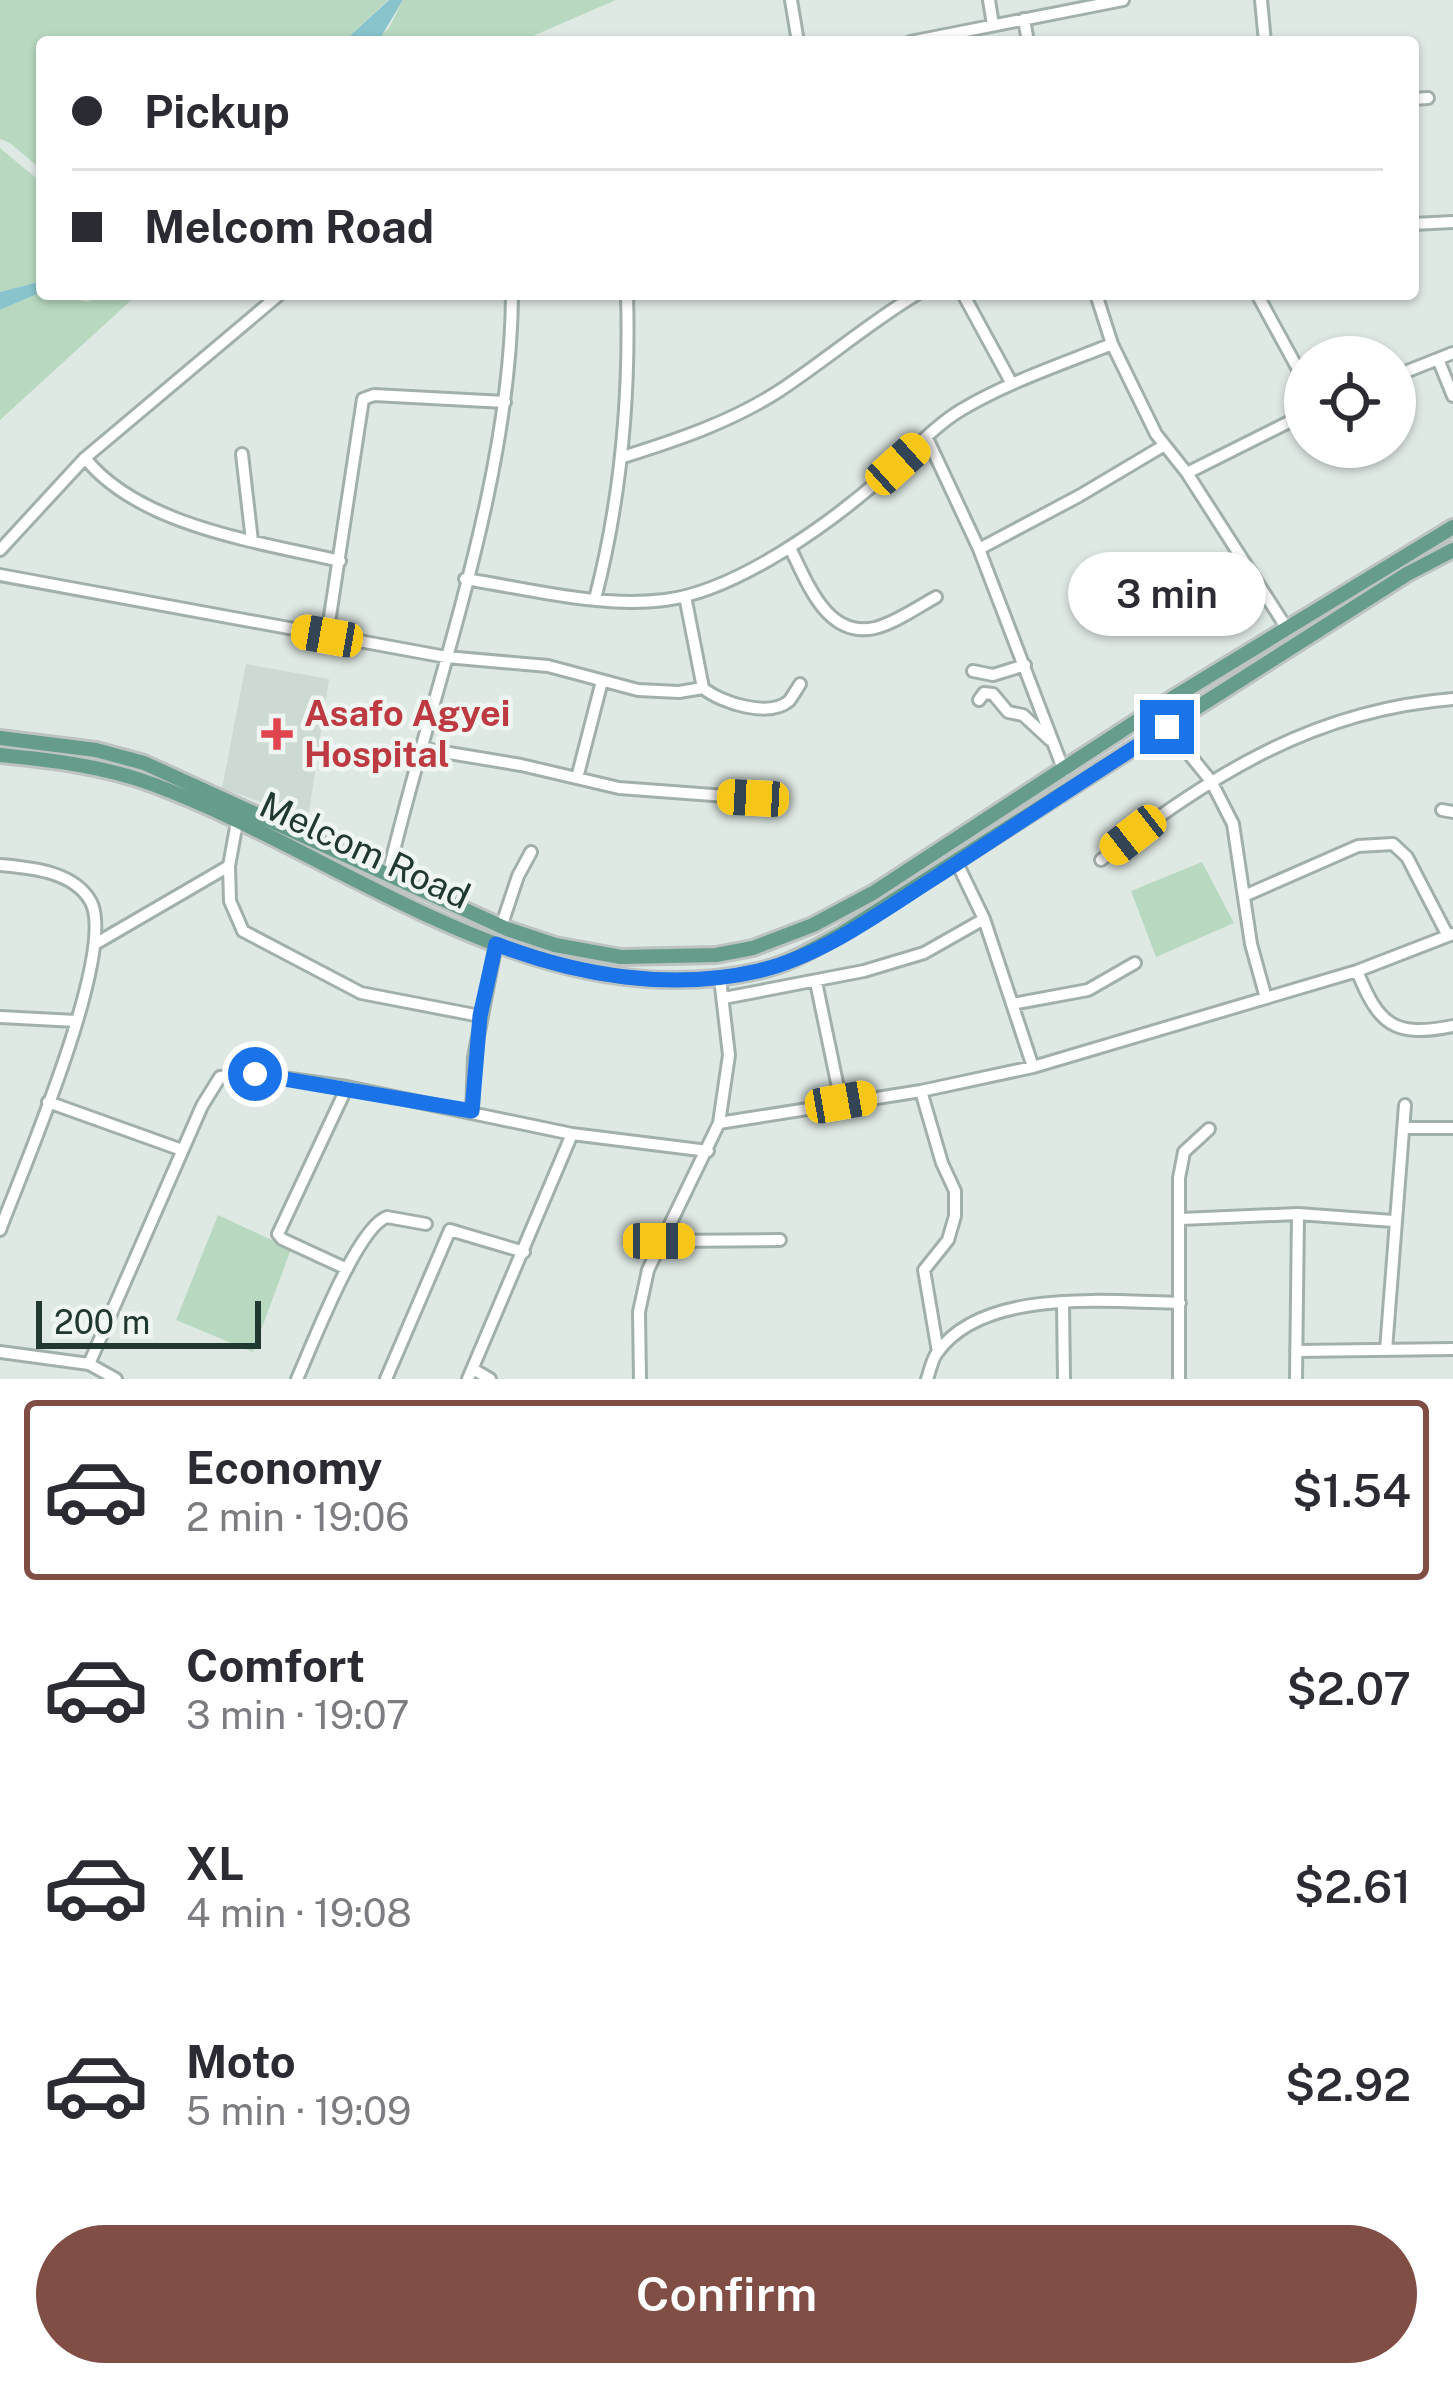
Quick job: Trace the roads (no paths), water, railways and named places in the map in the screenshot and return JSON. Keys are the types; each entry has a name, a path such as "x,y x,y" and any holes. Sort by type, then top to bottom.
{"main road":[{"path":"0,738 95,750 144,763 501,927 555,944 621,957 716,955 773,940 873,893 1158,707 1453,527"},
{"name":"Melcom Road","path":"0,755 85,766 145,781 496,944 600,974 720,978 761,971 812,950 957,863 1407,574 1453,550"},
{"path":"1286,627 1298,645"},
{"path":"380,890 388,874"},
{"path":"716,955 720,978"}],"street":[{"path":"791,0 797,36"},
{"path":"989,0 993,25"},
{"path":"941,36 1123,0"},
{"path":"1261,0 1264,36"},
{"path":"1024,19 1027,36"},
{"path":"1419,99 1428,98"},
{"path":"1419,224 1453,221"},
{"path":"0,550 85,458 273,300"},
{"path":"388,874 446,657 505,402 512,300"},
{"path":"595,599 610,545 623,457 627,300"},
{"path":"623,457 692,435 778,392 908,300"},
{"path":"966,300 1012,384"},
{"path":"1098,300 1112,344 1163,446 1187,473 1286,627"},
{"path":"1260,300 1284,344"},
{"path":"465,579 595,599 685,596 790,548 832,519 962,410 1012,384 1112,344"},
{"path":"1416,368 1453,353"},
{"path":"1438,359 1453,396"},
{"path":"327,636 363,399 374,395 505,402"},
{"path":"1187,473 1284,424"},
{"path":"927,438 979,549 1064,771"},
{"path":"979,549 1163,446"},
{"path":"242,454 252,541"},
{"path":"85,458 123,495 146,507 252,541 340,561"},
{"path":"790,548 819,604 832,619 850,626 873,629 936,597"},
{"path":"0,575 446,657 535,664 664,693 704,688 732,703 775,708 789,701 800,684"},
{"path":"685,596 704,688"},
{"path":"973,671 993,675 1024,665"},
{"path":"577,778 602,681"},
{"path":"979,700 984,693 993,694 1008,712 1023,715 1053,742"},
{"path":"1101,860 1211,781 1281,741 1388,708 1453,699"},
{"path":"1167,727 1211,781 1233,824 1266,998"},
{"path":"419,748 646,792 753,798"},
{"path":"237,822 229,866 230,901 236,919 254,938 361,992 480,1016"},
{"path":"719,1123 1033,1067 1357,971 1451,935 1407,857 1393,844 1358,846 1244,896"},
{"path":"501,927 531,851"},
{"path":"957,863 984,919 1033,1067"},
{"path":"0,865 35,869 76,885 94,908 95,944 76,1021 0,1230"},
{"path":"95,944 229,866"},
{"path":"724,998 816,982 924,952 984,919"},
{"path":"472,1111 480,1016 496,944"},
{"path":"1012,1004 1088,990 1135,963"},
{"path":"1357,971 1377,1011 1392,1024 1413,1033 1453,1026"},
{"path":"640,1379 639,1312 659,1241 719,1123 729,1055 720,978"},
{"path":"816,982 841,1102"},
{"path":"0,1017 76,1021"},
{"path":"89,1364 182,1150 216,1081 225,1075 255,1074 347,1087 572,1134 707,1151"},
{"path":"347,1087 278,1234 347,1268"},
{"path":"921,1090 955,1191 956,1216 948,1240 924,1270 938,1352"},
{"path":"48,1102 182,1150"},
{"path":"1386,1350 1405,1106"},
{"path":"1403,1128 1453,1128"},
{"path":"1178,1379 1179,1178 1184,1152 1209,1129"},
{"path":"490,1379 470,1374 572,1134"},
{"path":"1180,1220 1298,1214 1393,1221"},
{"path":"1296,1379 1298,1214"},
{"path":"297,1379 347,1268 379,1219 398,1217 426,1224"},
{"path":"386,1379 450,1231 524,1252"},
{"path":"659,1241 780,1240"},
{"path":"1063,1302 1064,1379"},
{"path":"927,1379 938,1352 964,1330 1004,1310 1063,1302 1180,1303"},
{"path":"1297,1351 1453,1349"},
{"path":"0,1352 89,1364 116,1379"}],"water":[{"path":"389,0 403,0 381,36 350,36"},
{"path":"36,283 36,295 0,310 0,292"}],"place":[{"name":"Asafo Agyei Hospital","path":"277,734"}]}
